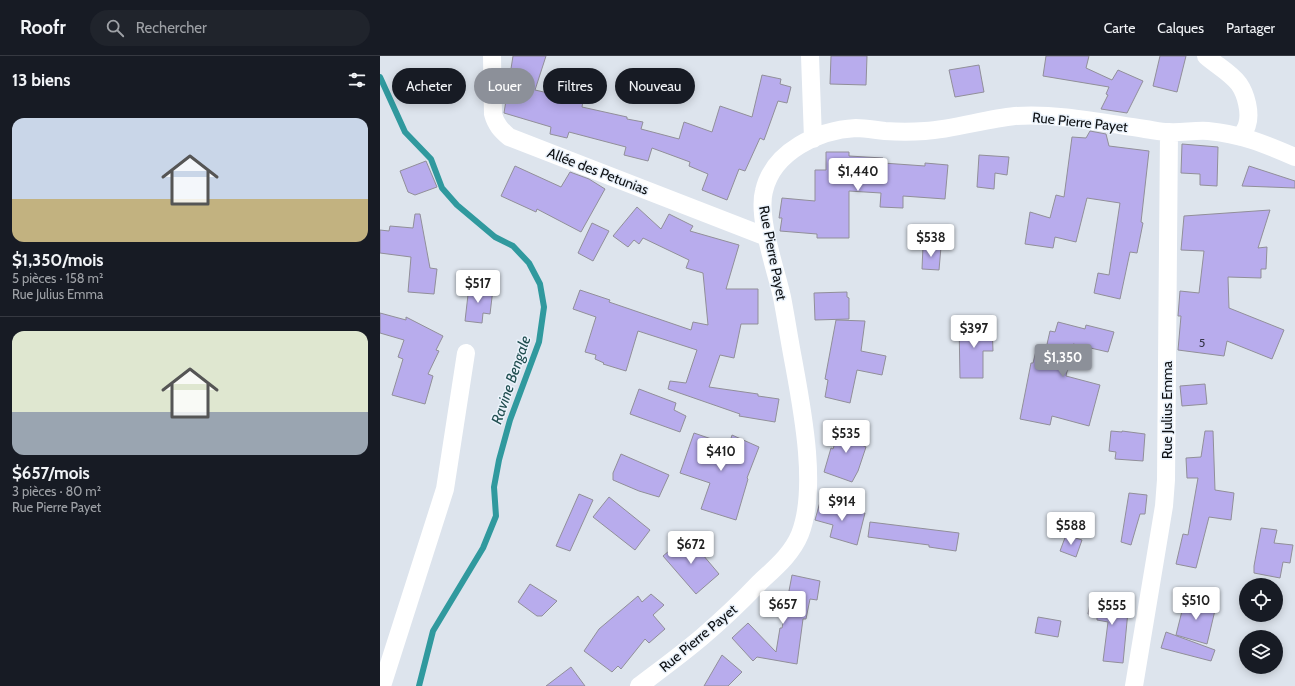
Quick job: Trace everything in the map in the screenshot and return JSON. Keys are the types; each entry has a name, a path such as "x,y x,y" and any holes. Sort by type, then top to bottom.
{"street":[{"name":"Allée des Petunias","path":"492,56 493,107 495,122 500,130 509,137 767,237"},
{"path":"810,56 813,139"},
{"path":"1206,56 1233,77 1240,86 1246,100 1248,118 1247,126 1241,137"},
{"name":"Rue Pierre Payet","path":"639,686 701,638 740,603 782,561 792,549 800,533 805,514 808,488 806,444 799,389 782,298 767,237 762,204 768,178 777,163 795,148 836,130 860,128 915,132 942,130 1011,117 1032,116 1058,117 1169,132 1206,131 1241,137 1264,143 1295,157"},
{"name":"Rue Julius Emma","path":"1134,686 1164,506 1166,480 1169,132"},
{"path":"382,686 445,489 466,353"}],"building":[{"path":"513,56 546,56 535,90 535,68 511,68"},
{"path":"831,56 867,56 866,85 830,84"},
{"path":"1046,56 1089,56 1086,68 1112,80 1118,70 1143,81 1127,113 1101,109 1108,95 1106,94 1109,87 1043,76"},
{"path":"1160,56 1186,56 1177,92 1153,86"},
{"path":"979,65 984,92 955,97 949,70"},
{"path":"762,75 781,79 780,84 791,87 787,103 778,101 764,140 760,138 745,171 739,169 727,200 702,190 708,174 689,166 690,162 652,148 648,161 624,155 626,147 569,132 567,138 550,134 551,127 504,113 505,104 535,104 535,90 543,92 543,104 582,104 582,107 643,122 641,129 679,139 684,122 712,132 720,106 752,117"},
{"path":"1090,131 1106,134 1109,146 1149,151 1141,222 1143,223 1137,253 1130,252 1120,299 1094,293 1098,273 1109,275 1120,203 1087,198 1076,242 1055,237 1053,248 1025,244 1030,212 1050,218 1056,195 1064,197 1072,137 1086,138"},
{"path":"1182,144 1218,147 1217,186 1200,185 1200,174 1181,173"},
{"path":"826,152 849,152 849,156 883,158 883,163 925,166 925,163 948,165 945,199 903,196 903,208 880,207 881,193 849,191 849,238 817,238 817,234 780,231 782,218 779,218 782,198 815,201 815,170 826,170"},
{"path":"979,155 1009,157 1007,175 995,173 994,189 977,187"},
{"path":"426,161 437,187 415,195 408,192 400,171"},
{"path":"515,166 561,187 570,172 589,179 605,189 581,232 537,209 536,212 501,196"},
{"path":"1249,166 1295,181 1295,188 1242,186"},
{"path":"637,207 661,229 669,214 693,226 690,231 739,245 726,289 758,289 758,324 741,324 734,358 720,355 709,387 758,394 758,396 779,399 775,422 739,416 740,414 668,389 670,381 686,383 697,350 638,331 626,371 603,364 604,363 595,359 596,355 585,352 596,317 573,309 580,290 610,300 609,302 691,330 693,322 708,325 703,273 686,268 689,260 643,238 639,244 634,240 628,247 613,236"},
{"path":"1270,210 1258,248 1267,247 1266,269 1261,269 1261,278 1228,277 1229,308 1284,330 1272,359 1227,341 1224,356 1178,350 1181,316 1178,316 1180,291 1199,293 1204,251 1181,250 1184,216"},
{"path":"415,214 420,214 430,268 437,269 434,294 408,292 411,257 380,253 380,230 389,231 390,226 413,228"},
{"path":"592,223 609,231 593,261 578,253"},
{"path":"923,246 941,247 939,270 922,269"},
{"path":"469,286 493,289 490,314 483,313 482,323 465,321"},
{"path":"847,292 847,297 849,298 849,319 815,320 814,293"},
{"path":"380,313 406,320 406,317 443,336 436,350 439,351 428,374 433,376 425,404 392,395 403,359 398,357 404,340 380,333"},
{"path":"836,320 865,321 861,351 886,356 882,375 857,370 850,403 825,397 828,380 825,379"},
{"path":"1058,322 1085,329 1086,325 1114,332 1108,352 1073,344 1066,376 1100,385 1089,426 1052,416 1050,425 1020,419 1031,363 1033,363 1036,351 1045,353 1050,331 1055,332"},
{"path":"959,324 992,324 993,351 983,351 983,378 960,378"},
{"path":"1205,384 1207,404 1182,406 1180,386"},
{"path":"639,389 676,403 674,410 686,416 680,432 630,414"},
{"path":"841,425 864,433 860,444 866,447 858,471 852,482 824,472 831,448 833,449"},
{"path":"1111,431 1145,434 1143,461 1115,459 1116,452 1109,451"},
{"path":"1205,431 1213,431 1215,490 1234,493 1231,520 1209,517 1196,568 1176,564 1183,534 1188,535 1198,478 1187,478 1186,458 1201,457"},
{"path":"694,433 729,445 732,435 759,447 747,478 748,479 736,520 701,509 710,483 680,473"},
{"path":"621,454 669,475 659,497 639,491 613,480 613,473"},
{"path":"1129,493 1147,495 1145,514 1140,514 1131,545 1121,542"},
{"path":"579,494 593,500 570,551 556,546"},
{"path":"609,497 650,530 635,550 593,517"},
{"path":"820,502 865,513 857,545 830,537 833,525 815,520"},
{"path":"870,522 959,533 956,551 929,547 929,545 868,537"},
{"path":"1261,528 1277,530 1274,543 1293,545 1290,563 1283,562 1280,578 1254,573"},
{"path":"1066,535 1082,540 1076,557 1060,551"},
{"path":"687,536 719,574 696,594 663,556"},
{"path":"792,575 820,581 817,600 810,599 806,619 803,619 797,664 757,657 753,661 732,638 748,623 776,652"},
{"path":"530,584 557,601 542,616 537,616 518,602"},
{"path":"651,594 664,605 653,615 665,629 649,643 645,639 621,669 618,666 612,672 584,651 599,629 638,596 642,602"},
{"path":"1091,598 1129,601 1123,663 1103,661 1108,622 1097,620 1097,615 1088,614"},
{"path":"1185,599 1216,606 1207,644 1176,635"},
{"path":"1038,617 1061,621 1058,637 1035,633"},
{"path":"1166,632 1215,650 1211,661 1161,648"},
{"path":"722,655 742,672 728,686 704,686"},
{"path":"571,667 585,686 546,686"}],"waterway":[{"name":"Ravine Bengale","path":"380,77 405,132 431,159 442,188 457,205 495,237 513,246 529,263 540,284 544,307 539,342 510,420 499,460 494,487 496,516 483,548 433,631 419,686"}]}
